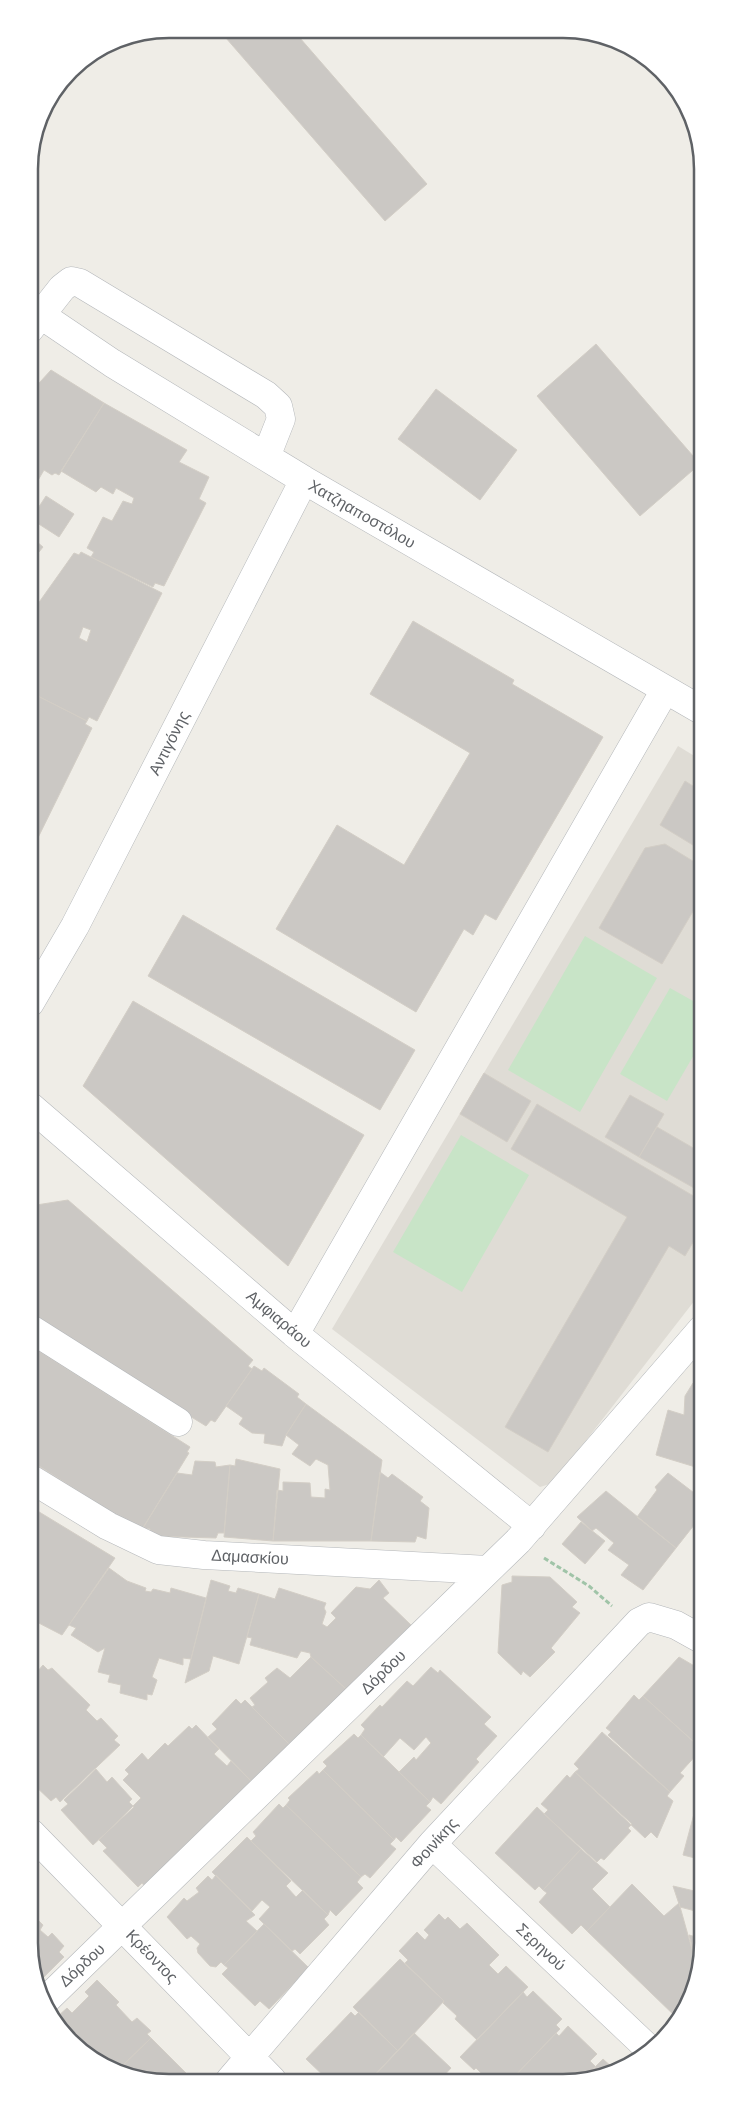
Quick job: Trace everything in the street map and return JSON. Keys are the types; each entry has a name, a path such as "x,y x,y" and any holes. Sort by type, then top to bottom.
{"street":[{"path":"38,313 62,288 71,282 80,283 266,395 278,406 281,419 266,457"},
{"name":"Χατζηαποστόλου","path":"38,321 112,363 304,480 694,706"},
{"name":"Αντιγόνης","path":"38,990 75,926 304,480"},
{"path":"295,1334 665,690"},
{"name":"Αμφιαράου","path":"37,1112 525,1534"},
{"path":"37,1333 178,1422"},
{"name":"Δόρδου","path":"50,1997 525,1534 692,1358"},
{"name":"Δαμασκίου","path":"37,1482 108,1526 158,1550 204,1555 488,1570"},
{"name":"Φοινίκης","path":"235,2074 432,1844 639,1622 649,1617 676,1625 694,1635"},
{"name":"Κρέοντος","path":"37,1839 266,2074"},
{"name":"Σερηνού","path":"432,1844 644,2045"}],"path":[{"path":"525,1534 616,1610 626,1635"}],"shaded area":[{"path":"678,746 694,756 694,1301 553,1483 540,1487 332,1329"}],"green space":[{"path":"585,936 657,978 580,1112 508,1070"},
{"path":"670,988 694,1002 694,1055 667,1101 620,1074"},
{"path":"461,1135 529,1175 462,1292 393,1252"}],"building":[{"path":"225,37 299,37 427,184 385,221"},
{"path":"596,344 694,457 694,469 640,516 537,396"},
{"path":"51,370 104,403 59,475 55,473 52,475 44,470 38,481 38,384"},
{"path":"436,389 517,450 480,500 398,439"},
{"path":"104,403 187,450 179,462 209,477 199,499 206,503 164,586 155,583 153,587 91,557 94,552 87,548 103,517 112,521 123,501 132,504 134,498 116,488 113,494 101,487 96,492 61,471"},
{"path":"46,496 74,514 59,537 38,523 38,509"},
{"path":"38,543 43,547 38,553"},
{"path":"81,552 162,593 97,721 89,717 87,721 38,696 38,604 74,553 79,555","holes":["83,627 91,630 87,642 79,638"]},
{"path":"413,621 514,680 512,684 603,737 496,920 485,914 473,935 464,929 416,1012 276,929 337,825 404,865 470,753 370,694"},
{"path":"38,696 87,721 85,724 92,728 38,839"},
{"path":"685,781 694,787 694,846 660,825"},
{"path":"665,844 694,862 694,910 662,964 599,928 645,848"},
{"path":"183,915 415,1050 380,1110 148,976"},
{"path":"133,1001 364,1135 288,1266 83,1086"},
{"path":"484,1073 531,1101 507,1142 460,1114"},
{"path":"630,1095 664,1114 639,1157 605,1137"},
{"path":"537,1104 694,1196 694,1241 685,1256 669,1246 548,1452 505,1427 627,1217 511,1149"},
{"path":"657,1127 694,1148 694,1188 639,1157"},
{"path":"68,1200 253,1360 248,1366 252,1369 215,1422 211,1420 206,1426 37,1322 37,1205"},
{"path":"37,1350 190,1447 187,1452 189,1453 141,1531 37,1465"},
{"path":"254,1366 262,1371 264,1368 299,1394 297,1397 306,1404 286,1435 282,1446 264,1443 265,1434 252,1433 239,1424 243,1418 226,1406"},
{"path":"694,1383 694,1467 656,1455 668,1410 684,1415 685,1396"},
{"path":"306,1404 382,1460 371,1541 273,1541 277,1490 283,1491 283,1482 310,1483 311,1497 325,1498 325,1489 330,1490 328,1465 316,1459 310,1466 292,1454 299,1445 286,1435"},
{"path":"236,1459 280,1469 273,1541 224,1537 230,1465 235,1466"},
{"path":"195,1461 215,1462 216,1467 230,1465 224,1533 218,1533 216,1538 150,1536 150,1529 143,1528 177,1473 192,1475"},
{"path":"380,1472 388,1478 392,1474 423,1497 420,1501 429,1508 426,1539 417,1536 415,1542 371,1541"},
{"path":"668,1473 694,1493 694,1525 676,1548 637,1517 657,1490 655,1487"},
{"path":"606,1491 676,1548 643,1590 621,1575 629,1565 608,1550 614,1543 596,1528 592,1531 577,1517"},
{"path":"37,1511 115,1558 62,1635 37,1622"},
{"path":"581,1522 605,1541 585,1564 562,1544"},
{"path":"109,1568 127,1581 146,1588 145,1591 151,1592 153,1589 170,1593 171,1588 206,1598 191,1659 183,1658 183,1665 159,1658 152,1677 157,1680 152,1695 147,1694 147,1700 120,1693 121,1685 108,1682 110,1675 98,1672 105,1648 98,1652 71,1635 76,1628 69,1625"},
{"path":"512,1576 550,1577 577,1602 572,1607 580,1613 551,1648 555,1652 530,1677 523,1671 521,1675 498,1653 502,1585 512,1582"},
{"path":"211,1580 230,1586 228,1591 236,1593 238,1588 259,1594 239,1664 213,1656 209,1671 185,1683"},
{"path":"379,1580 389,1593 383,1598 411,1625 346,1689 311,1657 310,1653 301,1651 297,1658 250,1645 252,1638 247,1637 259,1594 275,1599 279,1588 326,1603 324,1608 326,1612 322,1624 327,1627 336,1618 331,1613 356,1587 370,1589"},
{"path":"311,1657 346,1689 294,1749 252,1707 255,1705 250,1698 268,1682 265,1678 277,1668 290,1678"},
{"path":"679,1657 694,1666 694,1742 643,1696"},
{"path":"43,1665 48,1670 52,1668 90,1705 86,1710 97,1721 101,1718 118,1736 114,1740 120,1745 60,1802 56,1797 51,1801 37,1788 37,1672"},
{"path":"431,1667 438,1673 440,1670 491,1717 484,1724 497,1736 476,1759 479,1762 441,1804 433,1797 430,1802 399,1772 414,1757 416,1760 431,1743 426,1737 414,1750 400,1738 383,1757 361,1735 365,1729 361,1725 380,1705 382,1707 407,1681 413,1686"},
{"path":"634,1695 639,1700 643,1696 694,1742 694,1758 680,1773 684,1776 670,1792 608,1735 611,1732 606,1728"},
{"path":"236,1699 241,1704 245,1700 294,1749 256,1786 208,1737 217,1729 212,1724"},
{"path":"196,1725 219,1749 214,1754 227,1766 231,1761 256,1786 150,1892 142,1883 138,1887 103,1851 107,1848 99,1840 141,1798 123,1780 129,1774 125,1770 142,1753 148,1760 165,1743 168,1746 189,1726 192,1729"},
{"path":"602,1732 670,1792 667,1796 673,1801 657,1838 651,1832 645,1838 575,1772 579,1769 574,1764"},
{"path":"354,1734 358,1738 361,1735 430,1802 426,1806 431,1810 401,1842 396,1837 394,1840 323,1770 327,1766 323,1762"},
{"path":"96,1769 107,1782 112,1777 132,1799 129,1802 134,1807 93,1845 61,1810 68,1804 64,1800"},
{"path":"323,1770 394,1840 390,1844 396,1849 370,1878 365,1874 361,1877 286,1805 290,1800 288,1798 317,1771 319,1774"},
{"path":"575,1772 632,1824 628,1828 631,1831 604,1860 601,1858 597,1862 544,1814 548,1810 541,1804 567,1775 570,1778"},
{"path":"279,1804 283,1808 286,1805 361,1877 357,1882 363,1888 336,1916 330,1910 328,1915 251,1841 256,1836 253,1832"},
{"path":"537,1807 581,1849 543,1890 539,1886 535,1890 495,1853"},
{"path":"694,1814 694,1858 683,1855"},
{"path":"247,1837 291,1881 286,1886 296,1897 303,1890 328,1915 324,1919 329,1925 300,1954 295,1949 292,1951 259,1919 270,1907 262,1900 252,1911 212,1872"},
{"path":"581,1849 608,1873 592,1889 610,1907 587,1931 581,1925 572,1934 539,1902 547,1893 543,1890"},
{"path":"216,1875 255,1915 246,1921 257,1931 224,1965 221,1962 216,1967 210,1966 198,1953 197,1948 200,1944 191,1936 187,1939 167,1917 184,1898 187,1901 199,1892 196,1888 208,1876 212,1880"},
{"path":"632,1884 664,1916 679,1903 694,1955 690,1976 681,2000 673,2014 587,1931"},
{"path":"673,1886 694,1891 694,1911 680,1907"},
{"path":"439,1914 445,1920 448,1917 460,1929 467,1923 499,1955 489,1965 498,1974 506,1966 528,1987 477,2040 455,2019 457,2016 443,2003 444,2001 405,1963 408,1960 399,1951 417,1932 425,1940 429,1935 424,1930"},
{"path":"37,1919 43,1925 40,1930 48,1937 52,1933 64,1946 59,1952 64,1957 43,1978 37,1942"},
{"path":"264,1924 309,1968 269,2009 260,2001 255,2006 222,1974 228,1968 224,1965"},
{"path":"689,1935 694,1936 694,1954"},
{"path":"400,1959 444,2001 398,2051 353,2007"},
{"path":"97,1980 119,2002 116,2005 132,2022 137,2018 151,2031 147,2034 151,2038 123,2065 89,2046 70,2029 60,2015 67,2008 72,2013 89,1996 85,1992"},
{"path":"533,1991 562,2019 556,2025 560,2029 517,2074 482,2074 476,2068 474,2070 460,2057 523,1992 527,1997"},
{"path":"351,2012 355,2016 359,2012 398,2051 376,2074 322,2074 306,2059"},
{"path":"568,2026 597,2054 590,2061 596,2067 589,2071 563,2074 517,2074 556,2033 559,2036"},
{"path":"414,2033 451,2068 446,2074 376,2074"},
{"path":"151,2038 187,2074 143,2071 123,2065"},
{"path":"603,2059 610,2065 605,2067 592,2070"}]}
